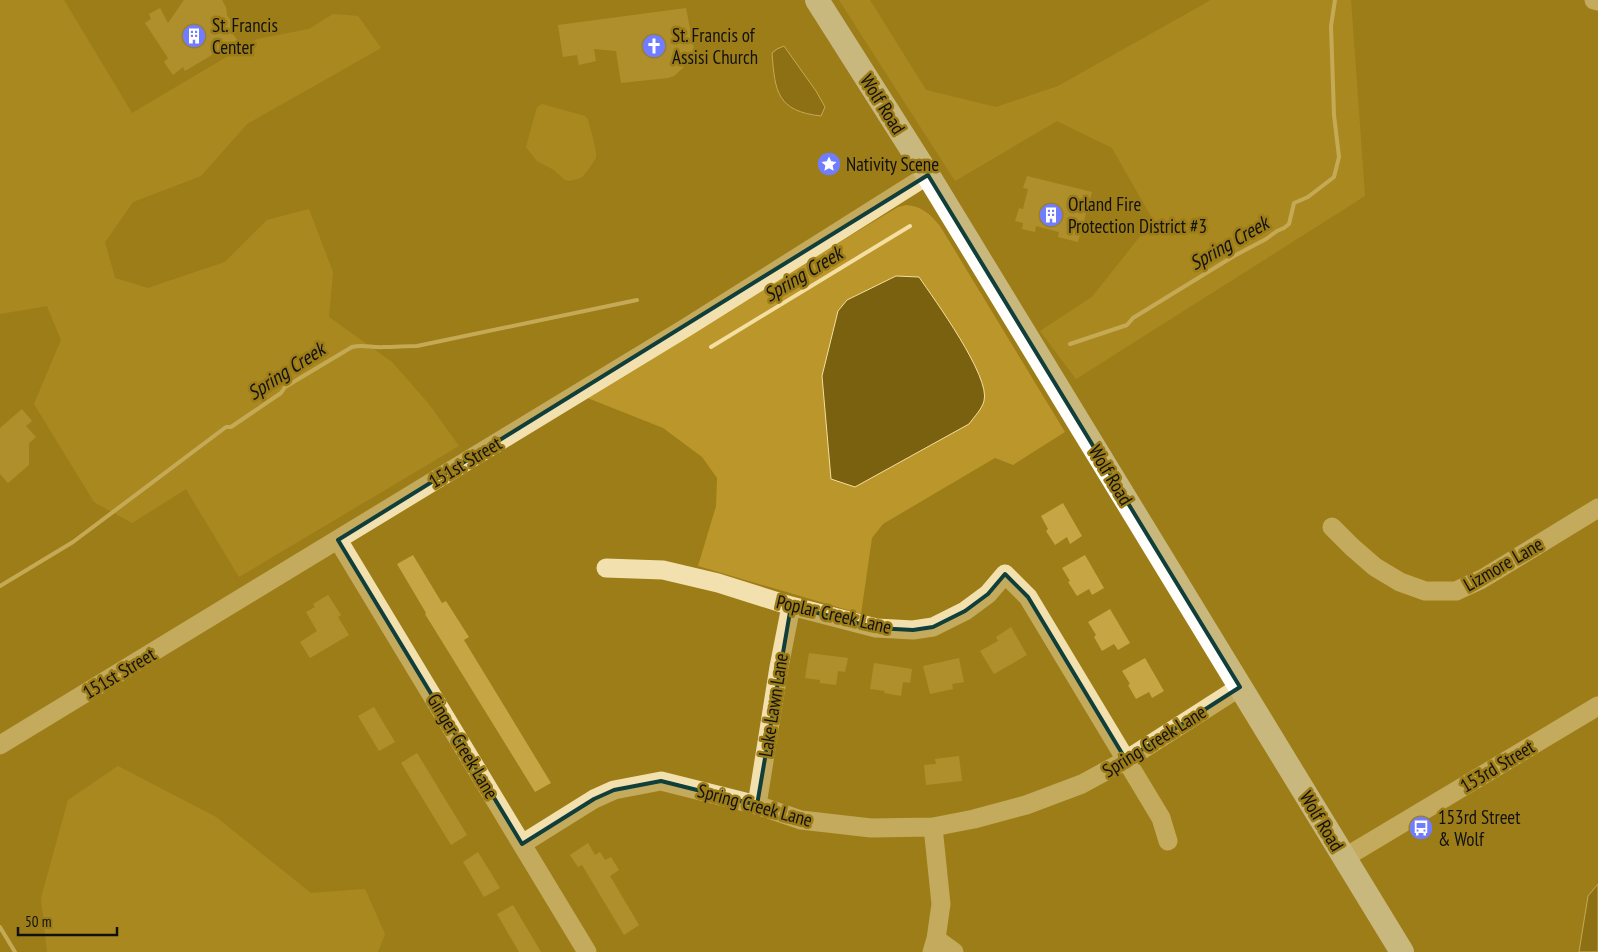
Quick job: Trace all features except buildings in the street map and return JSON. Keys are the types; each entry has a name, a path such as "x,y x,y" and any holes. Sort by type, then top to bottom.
{"main road":[{"name":"Wolf Road","path":"817,0 928,175 1402,952"}],"street":[{"name":"151st Street","path":"0,745 687,327 928,175"},
{"name":"Lizmore Lane","path":"1332,526 1375,567 1400,582 1424,591 1456,591 1482,579 1597,512"},
{"name":"Ginger Creek Lane","path":"338,540 587,952"},
{"name":"Poplar Creek Lane","path":"606,568 663,570 718,583 791,606 876,628 914,630 933,627 965,611 988,594 1005,574 1028,597 1126,760"},
{"name":"Lake Lawn Lane","path":"757,805 779,667 791,606"},
{"name":"Spring Creek Lane","path":"522,844 594,799 614,790 661,781 757,805 801,820 871,828 933,827 974,819 1026,805 1082,784 1126,760 1240,687"},
{"name":"153rd Street","path":"1344,858 1598,706"},
{"path":"1126,760 1160,818 1168,841"},
{"path":"933,827 941,904 934,945 954,952"}],"highlighted area":[{"path":"928,175 1240,687 1126,760 1028,597 1005,574 988,594 965,611 933,627 913,630 876,628 791,606 757,805 661,781 614,790 594,799 522,844 338,540"}],"shaded area":[{"path":"0,0 64,0 132,113 257,39 309,29 333,14 358,16 381,48 247,124 201,176 133,202 105,242 115,278 148,288 225,262 267,220 309,209 333,272 329,317 392,362 428,403 459,446 239,577 186,489 132,523 94,502 34,404 61,340 47,306 0,314"},
{"path":"839,0 870,0 926,90 996,107 1058,86 1211,0 1351,0 1365,196 1076,379 1040,331 1092,297 1153,220 1112,148 1057,121 955,181"},
{"path":"784,46 825,107 821,116 795,110 781,97 777,89 772,53"},
{"path":"542,104 585,116 588,120 596,158 582,177 569,181 565,180 554,170 537,161 526,147 537,107"},
{"path":"906,205 925,211 940,226 1065,432 1013,465 995,458 883,524 872,538 861,614 698,566 716,506 717,478 702,457 663,428 585,397 898,207"},
{"path":"896,276 919,277 960,338 970,357 984,390 984,401 980,410 969,424 855,487 831,479 822,376 838,311 847,300"},
{"path":"118,766 216,817 311,893 365,889 385,934 378,952 47,952 41,898 68,800"},
{"path":"1598,884 1598,952 1579,952 1588,896"}],"waterway":[{"name":"Spring Creek","path":"1070,344 1127,325 1133,318 1234,256 1284,228 1289,224 1294,203 1308,197 1334,177 1339,157 1334,115 1331,26 1335,0"},
{"name":"Spring Creek","path":"711,347 910,226"},
{"name":"Spring Creek","path":"0,586 73,542 226,427 231,427 281,393 285,387 352,347 417,346 637,300"},
{"name":"Spring Creek","path":"0,927 15,952"}],"place":[{"name":"St. Francis Center","path":"194,36"},
{"name":"St. Francis of Assisi Church","path":"654,46"},
{"name":"Nativity Scene","path":"829,164"},
{"name":"Orland Fire Protection District #3","path":"1051,215"},
{"name":"153rd Street & Wolf","path":"1421,828"}]}
